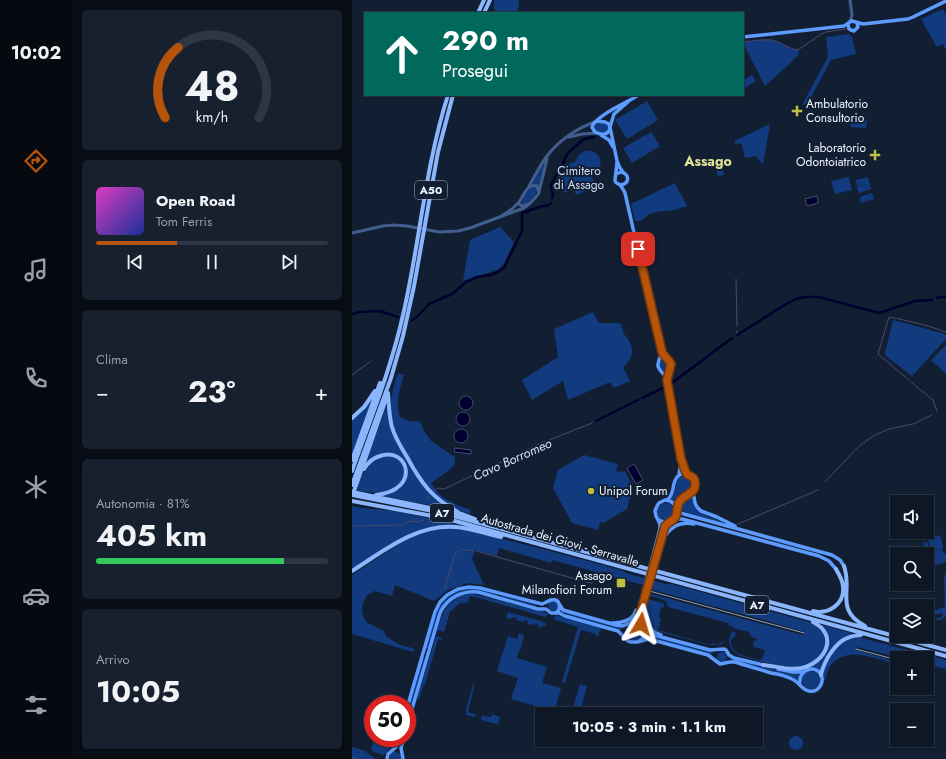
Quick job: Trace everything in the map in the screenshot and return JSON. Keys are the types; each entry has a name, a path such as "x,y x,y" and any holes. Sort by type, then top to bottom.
{"highway":[{"path":"478,12 484,0"},
{"path":"484,12 490,0"},
{"name":"A50","path":"352,472 389,366 404,314 432,156 448,96"},
{"name":"A50","path":"353,486 393,371 409,313 438,152 453,96"},
{"path":"352,418 367,402 389,366"},
{"path":"360,475 388,393 393,371"},
{"path":"352,460 380,383"},
{"path":"388,393 392,426 398,442 415,471 433,495 443,503 462,514"},
{"path":"352,499 353,486 369,462 378,456 386,454 392,454 398,457 406,468 405,479 401,486 387,493 372,495"},
{"name":"A7","path":"352,492 462,514 498,528"},
{"name":"Autostrada dei Giovi - Serravalle","path":"352,499 364,505 382,506 442,518 946,656"},
{"name":"Autostrada dei Giovi - Serravalle","path":"352,499 438,512 946,650"},
{"path":"352,571 406,537 431,528 460,527 526,541"},
{"path":"844,566 846,576 846,604 850,614 858,622 870,629"},
{"path":"759,599 816,612 828,611 838,604 843,594 843,583 836,569"},
{"path":"762,665 797,669 812,665 822,656 827,646 825,632 817,624 802,617"},
{"path":"820,675 823,666 831,653 841,641 850,636 866,634"}],"main road":[{"path":"744,37 910,18 946,1"},
{"path":"615,150 609,140 593,130 593,126 596,121 637,96"},
{"path":"599,134 608,133 614,114 624,107 629,101"},
{"path":"596,121 607,123 610,127 617,161 620,168 628,177 625,183 625,194 662,352 664,357 670,361 671,364 667,380"},
{"path":"617,161 615,180 625,194"},
{"path":"616,174 623,172"},
{"path":"620,185 625,183"},
{"path":"662,352 658,366 659,370 667,380 681,459 688,474 695,480 696,484 693,491 695,503 701,511 743,530"},
{"path":"660,361 663,358 667,359"},
{"path":"662,372 670,370"},
{"path":"657,549 660,524 655,514 656,507 659,502 669,499 672,494 675,479 679,475 681,459"},
{"path":"679,475 688,474"},
{"path":"674,519 677,514 680,501 693,491"},
{"path":"667,500 674,504 679,512 684,514 832,555 840,560 844,566"},
{"path":"658,519 662,522 668,522 679,518 820,557 830,562 836,569"},
{"path":"411,695 437,607 444,598 454,591 465,587 475,587 543,604 556,600 563,610 623,626 634,620 643,600 663,530 668,522"},
{"path":"657,549 668,532 678,525 688,524 709,526"},
{"path":"416,695 438,617 446,603 458,595 466,592 476,592 538,609 546,609 551,613 559,613 618,631 625,638 631,642 649,639 708,655 720,664 735,662 785,676 794,680 810,692 815,691 822,683 820,675 817,671 812,669 803,672 793,672 734,658 724,649 710,650 650,634 642,625 634,621 628,623 624,630 625,638"},
{"path":"548,611 546,606 549,601"},
{"path":"556,613 559,610 560,605"},
{"path":"607,622 621,622 628,619 633,616 641,606"},
{"path":"638,642 644,636 645,631 640,616 641,606"},
{"path":"641,606 648,627 658,634 668,636 676,641"},
{"path":"715,660 715,655 719,650"},
{"path":"726,662 729,655"},
{"path":"800,685 800,678 803,672"},
{"path":"387,759 388,754 396,747"},
{"path":"401,747 403,759"},
{"path":"392,750 397,750 402,753"}],"street":[{"path":"850,0 852,24"},
{"path":"498,218 514,208 519,202 547,156 558,143 596,121"},
{"path":"589,124 593,130"},
{"path":"568,137 582,134 599,134"},
{"path":"352,233 399,225 433,231 458,231 517,211 529,204 539,192 546,161 553,149"},
{"path":"529,187 533,185 537,186 539,192"},
{"path":"519,202 520,205 523,206"},
{"path":"514,208 520,208 529,204"}],"green space":[{"path":"494,0 519,0 519,6 516,12 496,12"},
{"path":"943,9 946,15 946,50 943,44 937,47 921,19"},
{"path":"849,34 852,37 856,54 831,60 808,103 802,105 828,57 826,37"},
{"path":"771,40 798,50 799,54 765,86 744,45 744,42"},
{"path":"752,75 756,81 744,88 744,79"},
{"path":"647,101 658,120 627,139 615,120"},
{"path":"850,118 867,119 866,128 850,127"},
{"path":"598,122 606,123 609,127 608,131 605,133 597,132 594,127"},
{"path":"770,124 763,165 756,156 745,158 742,145 739,143 736,145 734,141"},
{"path":"651,132 660,146 632,163 623,148"},
{"name":"Cimitero di Assago","path":"584,151 595,152 600,159 601,163 599,168 592,176 598,186 576,195 574,189 564,193 558,176 566,173 564,166 575,162 578,156"},
{"path":"726,157 730,165 722,167 724,175 718,176 714,163"},
{"path":"543,164 540,187 531,184"},
{"path":"849,177 852,190 835,194 831,181"},
{"path":"868,177 871,189 859,193 857,187 867,184 857,186 856,180"},
{"path":"675,183 687,206 674,210 649,214 641,221 635,221 631,204"},
{"path":"533,186 536,187 537,190 535,196 531,201 523,206 523,197"},
{"path":"872,193 874,199 861,203 860,197"},
{"path":"500,227 514,242 504,263 499,269 463,281 470,240"},
{"path":"593,312 599,323 621,324 624,334 628,338 632,347 631,357 623,367 630,381 614,388 610,382 568,400 563,381 532,400 522,380 558,357 554,329"},
{"path":"893,320 945,334 946,336 946,339 912,376 886,356 885,353"},
{"path":"946,345 946,374 931,360"},
{"path":"662,360 666,360 668,361 668,369 662,370 659,367 659,363"},
{"path":"398,373 404,375 398,401 400,417 409,421 418,421 421,423 424,431 431,441 455,457 455,463 452,468 431,483 439,494 448,501 471,510 470,514 451,506 432,492 422,479 399,440 391,412 392,392"},
{"path":"372,399 373,400 352,458 352,419"},
{"path":"386,407 396,442 418,479 433,497 444,506 444,508 383,496 399,489 405,483 407,475 405,465 391,454 380,454 366,462"},
{"name":"Unipol Forum","path":"584,455 618,464 616,471 625,471 632,485 629,486 628,493 631,494 627,509 603,523 600,522 598,530 572,523 553,488 558,470"},
{"path":"384,456 395,457 403,465 403,478 397,486 385,492 375,493 357,491 366,469 373,462"},
{"path":"686,476 692,480 694,484 693,489 681,497 676,504 670,500 674,493 677,480 680,477"},
{"path":"692,495 698,510 701,513 726,524 682,511 680,509 682,502"},
{"path":"666,503 670,504 674,508 674,516 670,520 666,521 662,520 658,516 657,512 658,508 662,504"},
{"path":"352,506 394,511 460,525 441,525 406,535 352,569"},
{"path":"445,528 467,530 535,547 645,578 643,585 552,560 551,563 499,548 497,556 475,550 472,559 484,585 468,583 448,590 434,601 395,585 392,596 375,591 367,595 363,602 362,612 367,623 384,631 386,636 398,644 415,649 413,652 352,634 352,575 406,539 426,531"},
{"path":"940,535 943,547 942,549 934,550 934,547 930,547 928,539 934,539 934,537"},
{"path":"927,542 929,547 924,547 923,543"},
{"path":"942,549 946,554 946,561 936,565 934,551"},
{"path":"946,572 946,616 939,620 935,620 934,619 943,616 942,613 936,614 934,611 945,606 944,579"},
{"path":"652,580 665,584 672,584 813,623 823,631 826,640 825,650 812,663 800,667 784,668 741,656 734,651 730,646 729,640 732,631 735,632 736,635 731,640 731,645 736,652 760,660 762,659 765,650 754,647 753,645 757,639 752,637 749,632 733,628 728,625 728,623 668,607 666,601 648,595 648,593 803,635 804,632 649,589"},
{"path":"476,588 498,594 498,596 468,590 453,595 441,608 428,648 426,649 435,616 443,601 456,591"},
{"path":"467,594 474,594 548,614 545,617 470,596 467,603 460,603 450,612 444,632 437,630 441,618 450,603"},
{"path":"501,595 536,604 536,606 502,597"},
{"path":"647,599 663,603 664,605 664,608 661,607 659,618 661,619 658,630 711,645 654,629 652,632 650,631 642,618"},
{"path":"551,601 555,601 557,602 557,610 551,611 548,608 548,604"},
{"path":"560,609 622,628 621,630 566,614 559,611"},
{"path":"508,612 544,622 546,624 540,628 538,624 535,623 534,625 527,624 528,621 525,620 524,622 516,620 517,618 513,617 512,619 506,618"},
{"path":"555,615 601,628 598,637 596,634 581,630 565,683 562,682 578,627 553,619"},
{"path":"634,623 640,626 643,632 640,638 634,641 628,638 625,632 628,626"},
{"path":"822,625 851,634 839,641 820,671 812,668 807,668 802,671 792,670 813,665 817,663 824,655 828,644 821,626"},
{"path":"519,633 524,635 517,658 547,667 542,683 561,688 556,707 539,707 511,699 518,678 497,671 508,636 517,639"},
{"path":"647,634 713,652 712,655 647,637"},
{"path":"436,636 442,638 442,640 438,639 425,684 419,699 417,699"},
{"path":"858,637 912,651 890,651 890,655 857,647 856,650 890,660 890,662 860,655 847,655 836,660 831,665 823,683 822,674 824,667 835,649 845,639"},
{"path":"724,641 722,644 711,645 712,643 718,644"},
{"path":"720,652 724,652 727,657 724,662 720,662 717,659 717,655"},
{"path":"934,657 946,660 946,669 934,666"},
{"path":"731,658 788,673 800,673 798,681 792,677 730,660"},
{"path":"422,659 424,659 415,695 412,695"},
{"path":"807,671 815,671 820,676 818,687 815,689 807,689 802,684 802,676"},
{"path":"475,683 468,712 476,715 475,717 466,715 466,709 473,685"},
{"path":"580,684 587,686 581,707 573,707"},
{"path":"492,714 500,717 498,724 481,719 483,716 491,717"},
{"path":"796,736 801,738 803,743 801,748 796,750 791,748 789,743 791,738"},
{"path":"352,747 366,751 374,758 378,759 352,759"},
{"path":"372,747 391,747 383,755 371,750"},
{"path":"393,752 399,753 401,759 390,759 390,755"}],"shaded area":[{"path":"817,196 818,203 807,206 805,199"},
{"path":"463,396 469,396 473,400 473,406 469,410 463,410 459,406 459,400"},
{"path":"460,412 466,412 470,416 470,422 466,426 460,426 456,422 456,416"},
{"path":"458,429 464,429 468,433 468,439 464,443 458,443 454,439 454,433"},
{"path":"455,448 471,450 471,454 454,452"},
{"path":"634,464 643,480 636,484 627,468"}],"waterway":[{"path":"744,42 772,40 798,50 821,34 846,29"},
{"path":"552,198 552,183 569,152 584,139 594,137"},
{"path":"412,320 417,317 429,304 452,294 466,282 477,277 491,275 504,268 522,231 522,213 549,205 551,203"},
{"path":"736,279 737,326"},
{"name":"Cavo Borromeo","path":"737,335 786,304 804,297 819,297 879,313 915,301 932,300"},
{"name":"Cavo Borromeo","path":"937,298 946,297"},
{"path":"352,314 380,311 398,317"},
{"path":"909,380 878,354 889,317 918,323 946,332"},
{"name":"Cavo Borromeo","path":"672,383 732,338"},
{"path":"352,375 371,361"},
{"path":"911,382 933,400 937,411"},
{"name":"Cavo Borromeo","path":"642,398 665,387"},
{"name":"Cavo Borromeo","path":"596,421 638,400"},
{"path":"825,482 859,446 875,435 889,429 913,424 932,415"},
{"name":"Cavo Borromeo","path":"434,491 437,488 444,489 539,444 592,423"},
{"path":"738,524 818,490"},
{"name":"Cavo Borromeo","path":"352,526 403,525 410,521 417,522 423,520"},
{"path":"445,588 455,554 461,550 474,551"},
{"path":"476,551 590,583 592,583 593,579"},
{"path":"352,757 358,759"}],"railway":[{"path":"642,589 804,633"},
{"path":"856,649 890,658"}],"place":[{"name":"Ambulatorio Consultorio","path":"797,111"},
{"name":"Laboratorio Odontoiatrico","path":"875,155"},
{"name":"Unipol Forum","path":"591,491"},
{"name":"Assago Milanofiori Forum","path":"621,583"}],"district":[{"name":"Assago","path":"708,161"}],"route":[{"path":"638,249 662,352 664,357 670,361 671,364 667,380 681,459 685,470 694,478 696,484 692,492 680,501 675,518 668,522 663,530 640,614 641,624"}]}
